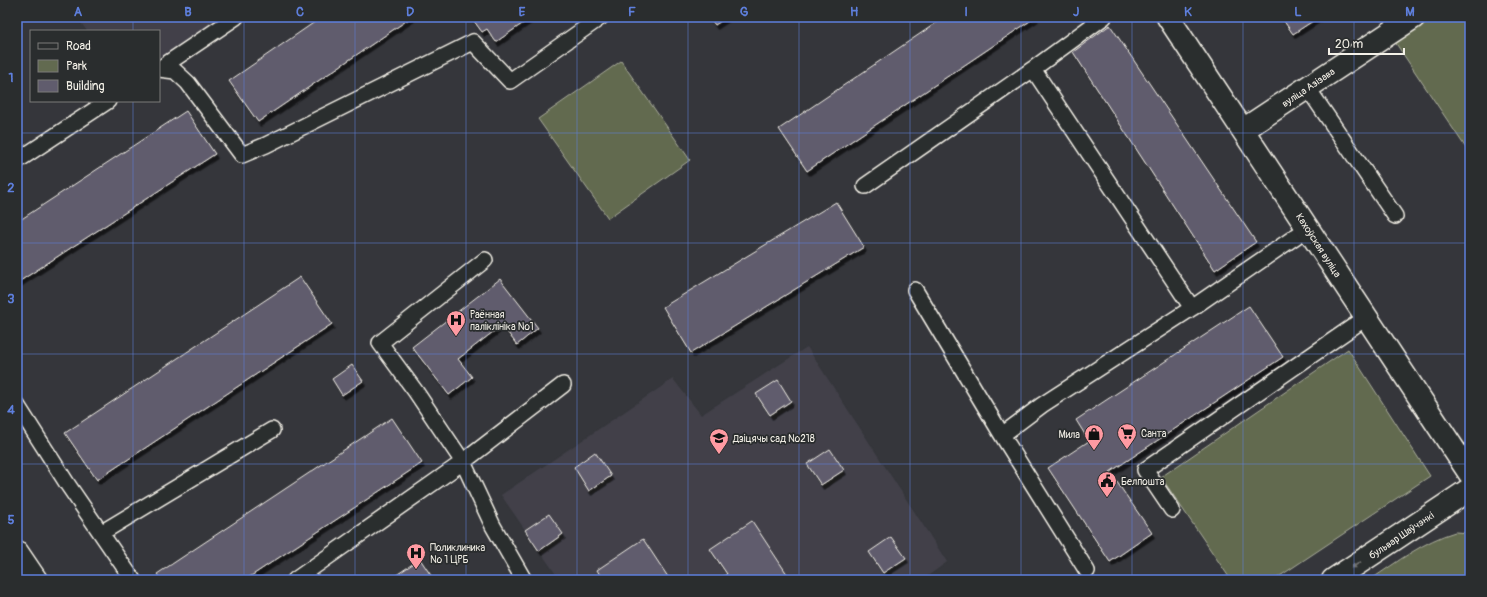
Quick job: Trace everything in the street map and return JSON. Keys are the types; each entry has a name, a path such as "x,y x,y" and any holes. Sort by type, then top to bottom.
{"street":[{"name":"вуліца Азізава","path":"1243,130 1414,17"},
{"name":"Кахоўская вуліца","path":"1170,18 1470,474"},
{"name":"бульвар Шаўчэнкі","path":"1333,580 1470,489"},
{"path":"17,552 36,580"}],"lane":[{"path":"160,68 236,17"},
{"path":"160,69 175,71 188,83 242,155 473,42 510,81 601,17"},
{"path":"865,186 1033,69 1104,17"},
{"path":"1033,69 1192,308"},
{"path":"1307,87 1395,216"},
{"path":"17,161 106,102"},
{"path":"1002,435 1042,405 1192,308 1308,228"},
{"path":"485,260 380,343 416,392 463,462 493,526 524,580"},
{"path":"915,290 1002,435 1087,570"},
{"path":"1172,510 1145,470 1367,317"},
{"path":"295,580 463,462 563,385"},
{"path":"17,406 68,485 133,580"},
{"path":"101,533 272,430"}],"shaded area":[{"path":"77,17 240,17 195,48 160,58 160,30 86,30"},
{"name":"Дзіцячы сад №218","path":"807,347 947,562 922,580 560,580 501,495 673,379 701,415"}],"green space":[{"path":"1432,17 1470,17 1470,154 1395,42"},
{"path":"621,61 690,160 608,218 538,119"},
{"path":"1348,349 1430,476 1274,580 1231,580 1161,477"},
{"path":"1455,532 1470,533 1470,580 1370,580 1422,546"}],"building":[{"path":"322,17 412,17 258,122 229,81"},
{"path":"471,17 532,17 496,42 487,29 482,32"},
{"path":"709,17 727,17 715,25"},
{"path":"945,17 1036,17 807,171 779,129"},
{"path":"1281,17 1319,17 1293,34"},
{"path":"1110,25 1256,242 1215,270 1073,52"},
{"path":"186,111 215,154 17,283 17,222"},
{"path":"836,202 864,247 691,353 663,307"},
{"path":"300,277 332,324 97,480 65,433"},
{"name":"Раённая паліклініка №1","path":"500,279 538,328 517,345 502,325 458,359 472,377 449,395 412,347"},
{"path":"1249,306 1283,357 1110,472 1152,533 1110,562 1048,468 1089,441 1076,420"},
{"path":"352,365 363,381 342,395 332,379"},
{"path":"778,380 791,401 770,415 756,394"},
{"path":"392,418 422,463 245,580 161,580 157,574"},
{"path":"830,449 844,470 821,485 807,464"},
{"path":"595,452 611,476 589,491 574,467"},
{"path":"549,514 563,534 539,551 525,530"},
{"path":"752,521 791,580 718,580 727,574 710,549"},
{"path":"891,537 906,558 883,573 869,552"},
{"path":"643,539 670,580 603,580 597,570"},
{"name":"Поликлиника № 1 ЦРБ","path":"420,559 434,580 389,580"}],"place":[{"name":"Раённая паліклініка №1","path":"456,337"},
{"name":"Санта","path":"1127,450"},
{"name":"Мила","path":"1094,451"},
{"name":"Дзіцячы сад №218","path":"719,455"},
{"name":"Белпошта","path":"1107,498"},
{"name":"Поликлиника № 1 ЦРБ","path":"416,570"}]}
